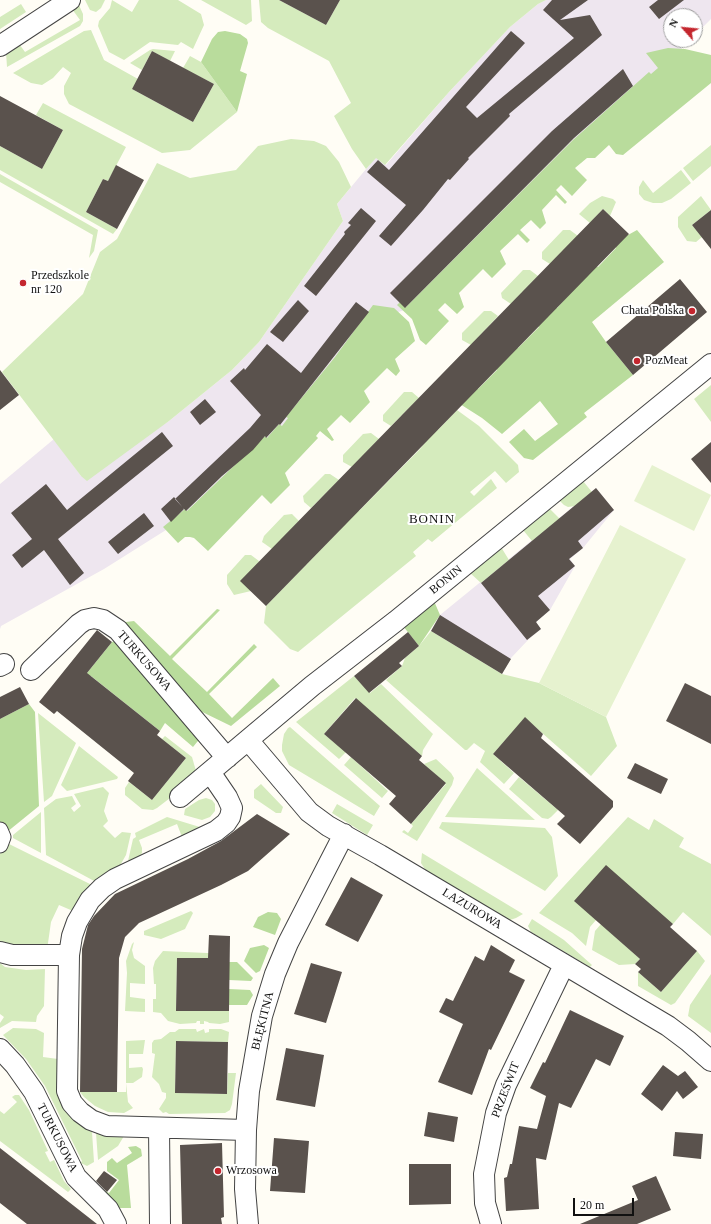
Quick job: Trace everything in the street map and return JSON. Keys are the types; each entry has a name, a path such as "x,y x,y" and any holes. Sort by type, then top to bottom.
{"street":[{"path":"0,46 70,0"},
{"name":"BONIN","path":"180,797 248,740 711,364"},
{"name":"TURKUSOWA","path":"31,670 79,624 85,620 94,618 103,620 118,630 227,758"},
{"name":"LAZUROWA","path":"248,740 309,812 328,826 344,834 668,1026 711,1061"},
{"path":"210,772 227,797 232,808 230,817 226,823 216,831 123,875 102,888 90,900 77,922 72,936 69,955 67,1091 72,1103 80,1112 91,1120 107,1126 246,1130"},
{"path":"0,830 3,837 0,845"},
{"name":"BŁĘKITNA","path":"248,1224 245,1189 248,1091 262,1016 275,974 310,897 344,834"},
{"path":"0,952 12,954 69,955"},
{"name":"PRZEŚWIT","path":"491,1224 485,1204 484,1174 496,1113 506,1085 564,965"},
{"name":"TURKUSOWA","path":"0,1049 15,1065 34,1092 76,1177 108,1209 116,1224"},
{"path":"158,1128 160,1224"}],"shaded area":[{"path":"546,0 711,0 711,19 703,27 703,8 663,8 663,48 682,48 658,73 409,309 372,319 283,429 166,530 104,569 1,626 0,629 0,484 54,439 81,476 169,421 232,370 259,342 343,221 337,204 376,157 386,165 449,92 510,27 538,4"},
{"path":"596,488 614,510 583,548 570,559 575,566 550,610 536,622 541,629 511,658 502,674 431,631 440,615"}],"green space":[{"path":"85,0 105,0 101,8 96,12 90,10"},
{"path":"112,0 132,12 139,0 178,0 201,14 204,25 193,49 181,42 178,45 150,42 124,60 109,52 98,26 99,21 110,8"},
{"path":"201,0 251,0 252,21 246,25"},
{"path":"259,0 279,0 326,25 340,0 546,0 538,4 510,27 449,92 385,165 376,158 366,169 352,149 334,116 351,103 329,61 268,28 261,22"},
{"path":"78,3 83,14 83,21 80,26 7,67 6,52 17,41 25,52 80,20 72,9"},
{"path":"21,4 26,12 0,29 0,17"},
{"path":"91,30 104,60 138,79 132,89 193,122 214,84 183,68 190,56 201,62 237,112 190,150 162,153 69,104 64,94 64,86 71,73 63,67 53,78 42,85 31,83 13,73 84,31"},
{"path":"225,31 240,34 247,39 248,43 240,71 247,74 237,112 201,62 212,39 218,32"},
{"path":"668,48 685,49 711,55 711,83 623,155 616,154 609,145 595,158 587,158 575,168 587,180 572,196 561,185 556,190 567,202 565,204 556,195 542,210 546,223 540,229 531,220 520,230 530,240 527,243 518,234 500,251 506,264 492,278 483,269 459,293 464,307 457,314 445,303 438,310 449,321 426,345 420,340 412,319 397,305 400,302 406,307 573,140 649,72 651,74 658,68 646,53"},
{"path":"150,50 175,51 170,61 152,51 142,70 130,63"},
{"path":"43,103 126,147 108,181 103,179 86,212 117,229 113,234 0,170 0,146 42,169 63,130 36,115"},
{"path":"291,139 314,141 326,146 339,162 351,187 337,204 343,221 259,342 232,370 169,421 87,481 81,476 2,372 83,294 100,252 117,239 157,163 190,178 236,170 258,146"},
{"path":"711,145 711,166 693,181 683,168"},
{"path":"681,170 691,183 671,199 662,203 653,203 644,200 639,194 639,187 643,180 653,193"},
{"path":"0,174 98,230 94,251 89,258 93,235 0,182"},
{"path":"602,196 613,199 616,202 610,216 603,209 590,223 579,214 590,203"},
{"path":"701,196 711,210 692,225 702,237 696,242 687,241 678,227 678,217"},
{"path":"563,230 570,230 578,236 550,264 542,259 542,252"},
{"path":"637,230 664,262 592,322 633,375 584,413 587,417 533,460 524,458 509,442 524,429 535,441 558,424 540,401 502,434 482,418 460,404 497,370 495,367 516,347 518,348 539,327 537,325 555,306 557,308 595,265 598,267 616,248 615,246 626,234 628,235"},
{"path":"523,270 530,270 538,276 511,304 502,298 501,293"},
{"path":"373,305 394,308 409,322 415,341 395,359 400,371 396,376 387,368 364,391 370,402 350,423 341,415 327,429 334,440 332,441 320,431 316,436 318,438 285,473 290,485 271,504 262,495 208,551 194,538 185,537 178,543 163,527 185,509 187,511 265,436 267,438 279,424 282,426 288,418 286,417 335,357"},
{"path":"484,311 491,311 498,316 471,345 462,340 462,333"},
{"path":"711,385 711,422 694,399"},
{"path":"404,392 412,392 419,398 391,426 383,421 383,415"},
{"path":"457,410 479,426 518,465 519,472 506,483 495,471 470,492 474,496 491,479 497,488 432,542 428,539 413,552 416,556 298,652 290,649 264,623 266,606 340,530 356,509 359,511 420,449 436,428 438,430"},
{"path":"371,433 379,439 352,467 343,462 343,455 363,434"},
{"path":"652,465 711,495 694,531 634,501"},
{"path":"325,474 330,474 339,480 311,508 304,502 303,496"},
{"path":"583,481 592,492 575,506 568,507 559,500"},
{"path":"549,508 560,519 532,541 523,530"},
{"path":"292,514 299,521 272,549 262,542 264,536 284,515"},
{"path":"620,525 686,559 606,717 539,683"},
{"path":"501,547 509,560 481,583 469,572"},
{"path":"245,555 251,555 259,561 251,591 234,595 227,584 227,575"},
{"path":"434,601 440,615 419,646 403,626"},
{"path":"217,609 220,610 172,659 207,692 254,644 257,647 209,694 232,718 273,678 280,686 231,726 192,707 118,623 134,621 170,656"},
{"path":"431,631 502,674 539,683 606,717 617,746 591,776 525,718 493,754 514,773 504,784 480,762 485,751 474,743 467,750 465,750 386,680 402,666 405,658 419,646"},
{"path":"117,640 202,736 193,747 165,723 160,731 91,676 83,678 112,642"},
{"path":"354,676 370,693 381,684 433,734 423,750 422,756 355,698 324,734 346,752 339,759 296,722"},
{"path":"29,704 35,712 39,806 7,832 5,826 0,822 0,719"},
{"path":"38,713 76,743 52,796 44,802"},
{"path":"290,727 380,806 374,816 289,765 282,751 282,745 284,734"},
{"path":"165,736 192,757 196,771 191,782 157,808 153,810 142,809 125,795 125,788 129,782 152,800 186,758 162,739"},
{"path":"79,746 118,777 117,779 67,791 61,785"},
{"path":"351,757 388,791 382,798 344,765"},
{"path":"436,759 451,773 454,778 452,785 417,841 402,832 404,830 408,833 413,826 411,824 446,784 424,764"},
{"path":"477,768 535,820 445,817"},
{"path":"519,777 558,810 551,817 548,819 542,818 509,789"},
{"path":"261,784 283,807 281,813 276,813 254,798 254,790"},
{"path":"103,787 109,793 104,811 108,821 103,826 115,838 122,832 131,833 126,855 118,869 96,882 46,855 44,808 56,799 72,796 76,804 71,808 74,812 81,806 74,794"},
{"path":"206,798 212,800 215,804 215,811 210,817 202,820 184,815 185,809 199,800"},
{"path":"337,804 373,825 367,835 332,813"},
{"path":"41,812 41,853 13,838 13,835"},
{"path":"167,817 203,828 182,837 177,824 139,840 142,853 138,858 129,863 128,861 133,839 136,837 135,833"},
{"path":"628,817 649,830 654,819 684,838 679,847 711,864 711,936 683,912 673,924 596,920 590,927 586,946 572,933 539,913"},
{"path":"442,822 545,828 552,837 558,876 545,891 439,828"},
{"path":"9,844 92,885 73,911 59,905 51,922 47,950 0,946 0,854"},
{"path":"422,853 523,914 510,920 426,871 421,863"},
{"path":"191,911 193,913 185,929 161,939 144,935 144,931"},
{"path":"268,912 277,913 281,919 275,935 253,927 258,917"},
{"path":"532,919 564,940 592,965 590,967 531,932 528,926"},
{"path":"601,924 640,959 635,964 619,965 592,950 595,931"},
{"path":"134,942 132,950 134,958 145,966 145,984 130,983 130,997 145,999 145,1012 125,1011 127,973 126,961"},
{"path":"264,945 269,948 260,971 256,973 244,961 250,948"},
{"path":"163,951 229,954 229,959 177,959 176,1011 229,1011 229,1022 220,1024 204,1021 204,1024 200,1024 200,1021 197,1021 196,1023 180,1024 168,1021 161,1013 153,1012 153,999 156,999 156,984 154,984 153,968 155,961"},
{"path":"697,951 705,961 675,1003 671,1005 638,986 638,972 661,992"},
{"path":"229,962 237,962 253,978 251,981 229,980"},
{"path":"0,963 5,967 26,970 45,969 44,1006 37,1016 36,1022 12,1021 0,1028 0,1023 4,1017 0,1014"},
{"path":"711,974 711,1033 688,1016 690,1005"},
{"path":"229,989 250,990 253,995 247,1005 229,1005"},
{"path":"13,1028 36,1029 44,1033 43,1057 58,1059 71,1116 92,1132 94,1162 87,1166 81,1163 82,1161 45,1086 26,1059 3,1035"},
{"path":"179,1029 196,1029 197,1032 204,1029 205,1033 209,1032 209,1029 221,1029 229,1032 228,1042 176,1041 175,1093 227,1094 228,1073 236,1073 232,1104 230,1110 225,1113 169,1114 166,1112 163,1113 159,1109 166,1098 166,1093 162,1092 159,1084 152,1077 155,1054 152,1053 152,1043 154,1040 161,1039 170,1032 175,1032"},
{"path":"145,1040 143,1054 129,1054 129,1068 142,1067 142,1077 133,1083 126,1083 126,1041"},
{"path":"126,1083 128,1102 133,1108 124,1113 108,1112 95,1106 80,1092 126,1092"},
{"path":"19,1095 29,1110 48,1151 45,1152 50,1162 54,1160 64,1181 71,1189 68,1192 0,1141 0,1111 4,1114 17,1102 12,1097"},
{"path":"96,1133 104,1136 124,1136 118,1146 98,1160"},
{"path":"136,1146 141,1149 142,1156 127,1165 131,1208 118,1208 94,1184 109,1193 119,1180 107,1171 107,1162 112,1158 117,1163 132,1153 128,1147"}],"building":[{"path":"279,0 340,0 326,25"},
{"path":"552,0 588,0 560,20 590,15 602,35 509,114 510,116 468,158 469,159 450,180 448,179 391,246 379,236 406,205 367,172 378,160 389,170 511,31 525,43 466,107 477,118 574,38 543,10"},
{"path":"658,0 684,0 673,8 663,8 663,16 659,19 649,7"},
{"path":"152,51 214,84 193,122 132,89"},
{"path":"623,69 633,86 574,138 405,308 390,293 552,131"},
{"path":"0,96 63,130 42,169 0,146"},
{"path":"116,165 144,180 117,229 86,212 103,179 108,181"},
{"path":"361,208 376,221 316,296 304,286 345,234 344,232 351,225 348,223"},
{"path":"603,209 629,234 266,606 240,581"},
{"path":"711,210 711,249 692,225"},
{"path":"680,279 707,312 633,375 606,342"},
{"path":"298,300 309,311 283,342 270,332"},
{"path":"356,302 369,312 280,425 279,424 266,438 265,436 253,450 222,476 186,511 175,499 250,428 261,415 230,381 244,368 245,370 267,344 301,373"},
{"path":"0,370 19,395 0,410"},
{"path":"205,399 216,412 200,425 190,412"},
{"path":"162,432 173,446 58,539 84,573 70,585 44,550 22,568 12,555 32,539 11,513 46,484 67,510"},
{"path":"711,442 711,483 691,459"},
{"path":"596,488 614,510 578,541 583,548 569,559 575,566 538,596 550,610 536,622 541,629 527,640 481,583"},
{"path":"174,497 184,509 171,522 161,509"},
{"path":"144,513 154,526 118,554 108,542"},
{"path":"440,615 511,659 502,674 431,631"},
{"path":"97,630 112,642 87,673 160,731 157,735 186,758 152,800 128,781 134,773 57,711 54,714 39,702"},
{"path":"408,632 419,646 399,663 402,666 369,693 354,676"},
{"path":"685,683 711,696 711,744 666,721"},
{"path":"20,687 29,704 0,719 0,697"},
{"path":"356,698 422,756 419,760 446,783 411,824 389,804 396,796 324,734"},
{"path":"525,717 543,734 541,738 613,801 613,807 580,844 557,824 565,816 493,754"},
{"path":"635,763 668,779 661,794 627,778"},
{"path":"257,814 290,834 248,871 139,923 125,937 119,958 117,1092 80,1092 82,949 88,925 94,916 115,894 188,859 221,841"},
{"path":"606,865 673,924 670,927 697,951 661,992 638,972 641,969 635,964 640,959 574,901"},
{"path":"351,877 383,895 358,942 325,925"},
{"path":"209,935 230,936 229,1011 176,1011 177,958 208,958"},
{"path":"491,945 515,960 509,972 525,980 491,1050 489,1049 472,1095 438,1082 463,1024 439,1012 446,998 453,1001 475,956 484,961"},
{"path":"311,963 342,972 326,1023 294,1014"},
{"path":"570,1010 624,1036 610,1066 596,1059 571,1108 559,1103 546,1160 536,1158 539,1209 506,1211 504,1178 507,1177 510,1164 512,1164 519,1126 537,1129 546,1096 530,1088 543,1062 545,1063"},
{"path":"176,1041 228,1042 227,1094 175,1093"},
{"path":"286,1048 324,1055 315,1107 276,1100"},
{"path":"663,1065 678,1076 685,1071 698,1087 683,1099 677,1091 662,1111 641,1094"},
{"path":"428,1112 458,1117 454,1142 424,1136"},
{"path":"675,1132 703,1134 701,1159 673,1156"},
{"path":"274,1138 309,1141 305,1193 270,1191"},
{"path":"222,1143 224,1217 221,1218 222,1224 182,1224 180,1145"},
{"path":"0,1148 97,1224 27,1224 0,1203"},
{"path":"409,1164 451,1164 451,1204 409,1205"},
{"path":"104,1171 117,1180 107,1192 96,1181"},
{"path":"656,1176 671,1210 637,1224 580,1224 638,1200 632,1186"}],"place":[{"name":"Przedszkole nr 120","path":"23,283"},
{"name":"Chata Polska","path":"692,311"},
{"name":"PozMeat","path":"637,361"},
{"name":"Wrzosowa","path":"218,1171"}],"district":[{"name":"BONIN","path":"432,520"}]}
